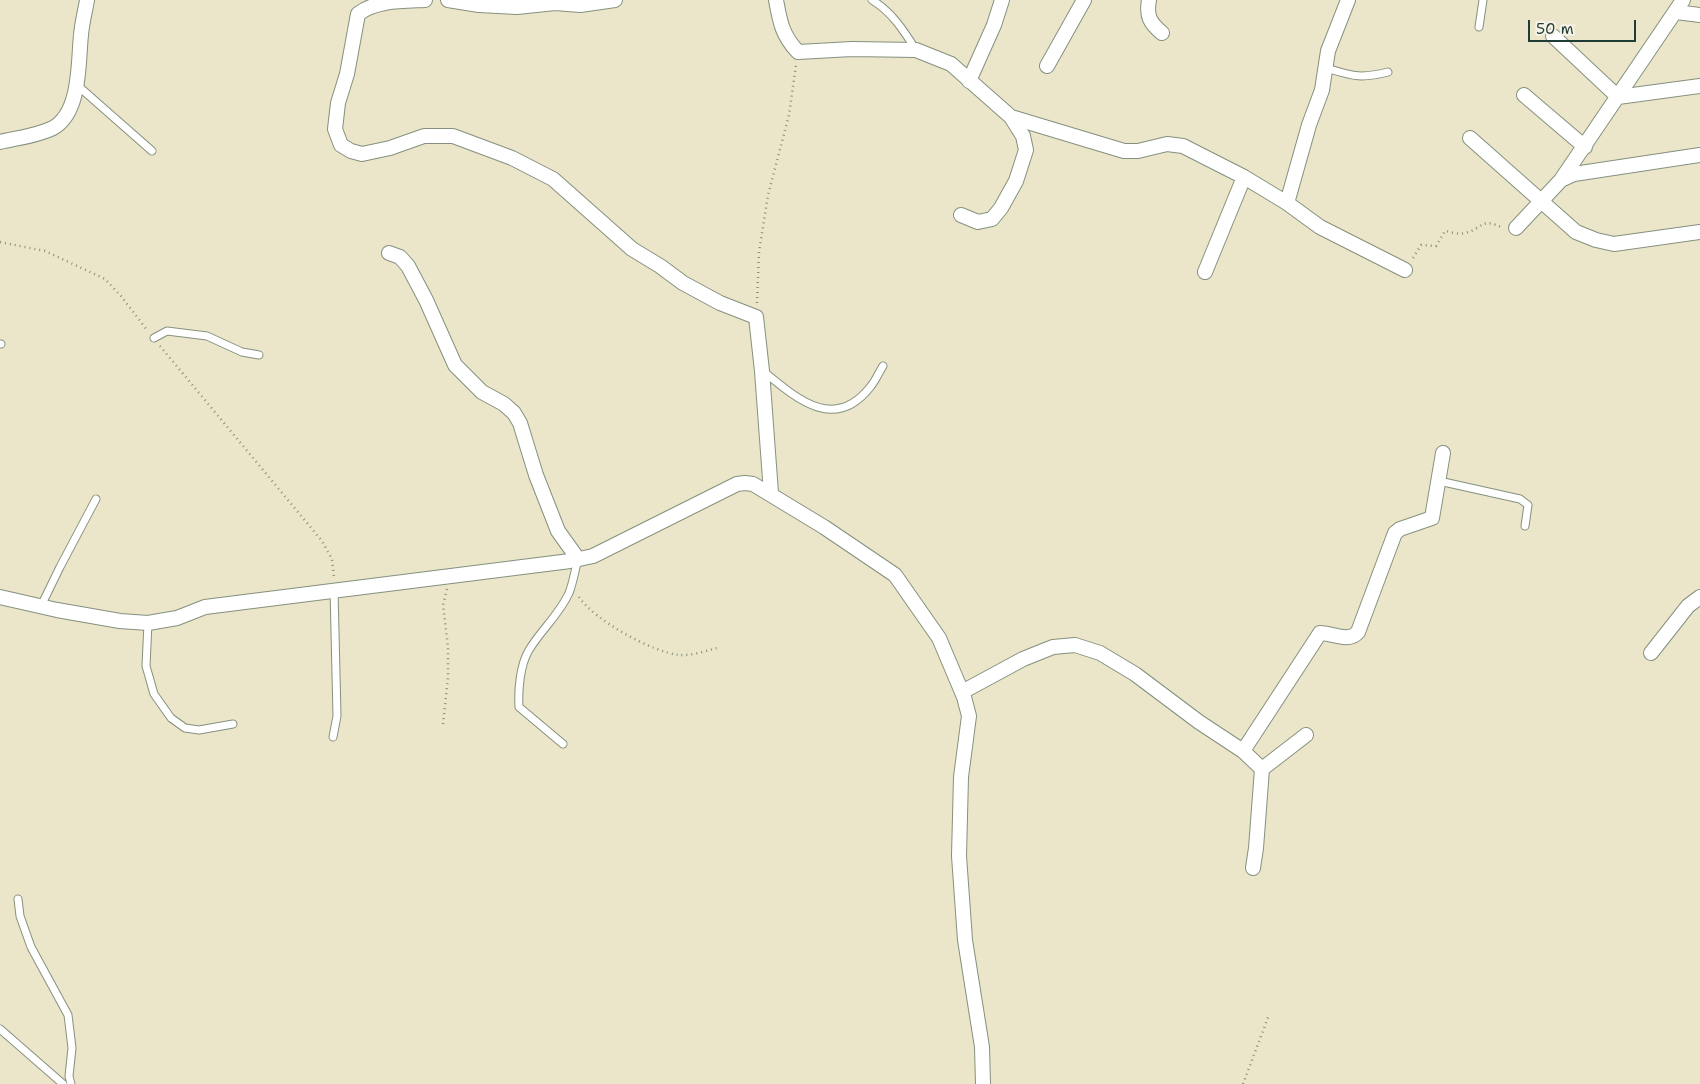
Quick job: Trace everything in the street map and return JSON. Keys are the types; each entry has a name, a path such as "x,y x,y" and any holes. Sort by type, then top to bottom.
{"street":[{"path":"0,142 41,133 53,127 65,117 77,85 81,35 87,0"},
{"path":"425,0 393,2 367,7 358,14 347,74 338,103 335,129 341,145 351,151 362,154 390,148 424,136 453,136 512,158 553,179 632,249 720,303 756,317 762,371 770,494"},
{"path":"448,0 479,5 517,7 555,3 580,5 615,0"},
{"path":"776,0 787,41 798,52 852,49 916,50 951,64 1011,117 1023,136 1026,150 1016,181 992,219 978,222 961,215"},
{"path":"970,81 994,25 1002,0"},
{"path":"1047,66 1084,0"},
{"path":"1149,0 1147,10 1150,23 1162,33"},
{"path":"1287,203 1309,125 1322,90 1328,51 1348,0"},
{"path":"1516,228 1561,180 1683,0"},
{"path":"1676,12 1700,15"},
{"path":"1553,36 1618,97"},
{"path":"1618,97 1700,86"},
{"path":"1524,95 1584,147"},
{"path":"1011,117 1124,151 1138,151 1167,144 1183,146 1244,177 1287,203 1320,228 1405,270"},
{"path":"1470,138 1576,232 1596,240 1614,244 1700,232"},
{"path":"1561,180 1574,174 1700,155"},
{"path":"1205,272 1244,177"},
{"path":"389,253 400,257 408,266 426,300 455,365 482,392 514,412 520,423 536,475 558,531 578,560"},
{"path":"1243,751 1320,633 1348,638 1358,632 1395,533 1400,529 1432,518 1443,453"},
{"path":"0,597 120,621 148,622 177,618 205,607 334,590 450,578 578,560 593,556 737,484 753,484 824,527 895,575 939,638 962,692 968,716 961,777 959,856 965,940 982,1047 983,1084"},
{"path":"1651,653 1688,606 1700,597"},
{"path":"962,692 1023,659 1053,647 1074,645 1100,653 1135,674 1199,722 1243,751 1262,769"},
{"path":"1253,868 1262,769 1306,735"}],"lane":[{"path":"872,0 883,7 903,29 916,50"},
{"path":"1479,27 1483,0"},
{"path":"1326,68 1354,77 1388,72"},
{"path":"77,85 152,152"},
{"path":"154,338 166,331 207,336 242,352 259,355"},
{"path":"762,371 810,405 828,410 841,409 860,398 871,386 883,366"},
{"path":"1439,481 1520,499 1528,505 1526,526"},
{"path":"41,606 96,499"},
{"path":"564,744 519,707 518,697 522,670 528,652 555,616 569,593 578,560"},
{"path":"333,737 337,716 334,590"},
{"path":"148,622 146,666 154,694 171,718 184,728 198,730 233,724"},
{"path":"18,899 20,916 31,947 68,1015 72,1048 69,1076 71,1084"},
{"path":"0,1029 63,1084"}],"path":[{"path":"756,317 759,252 766,204 789,116 798,52"},
{"path":"1405,270 1421,245 1436,246 1445,231 1465,233 1486,222 1493,223 1507,230 1516,228"},
{"path":"0,242 45,251 105,279 322,541 332,559 334,590"},
{"path":"444,724 448,647 443,605 450,578"},
{"path":"571,586 581,601 605,621 635,640 679,655 694,654 717,648"},
{"path":"1243,1084 1269,1015"}]}
